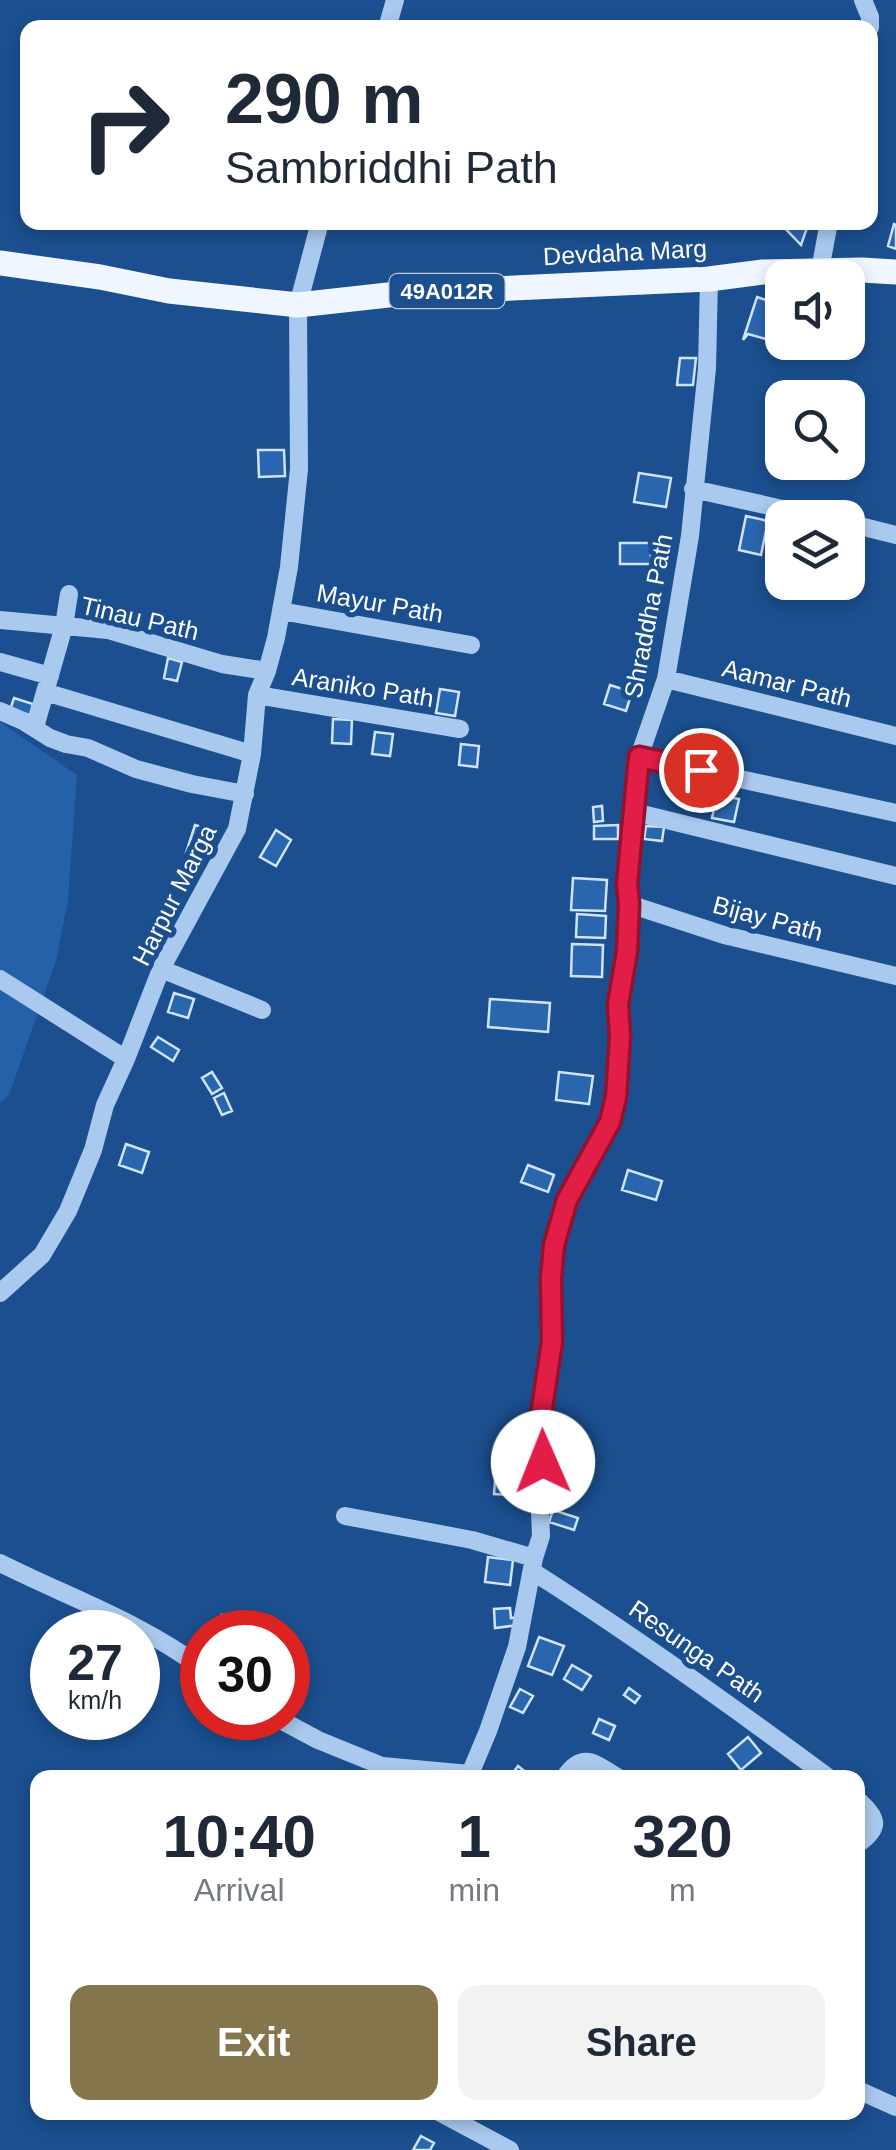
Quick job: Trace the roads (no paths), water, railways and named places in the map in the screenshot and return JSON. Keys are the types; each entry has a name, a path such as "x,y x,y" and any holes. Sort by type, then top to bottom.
{"main road":[{"name":"Devdaha Marg","path":"0,263 169,291 298,305 406,293 709,279 765,272"},
{"name":"Devdaha Marg","path":"865,271 896,272"}],"street":[{"name":"Harpur Marga","path":"0,1294 42,1255 68,1211 161,969 236,830 252,754 256,694 267,671 289,567 299,469 298,305 318,230"},
{"path":"822,260 828,230"},
{"name":"Shraddha Path","path":"476,1770 517,1647 541,1536 542,1408 552,1342 554,1245 567,1200 610,1122 616,1097 618,1004 627,951 627,884 639,757 666,679 690,536 706,368 709,279"},
{"path":"693,489 765,505"},
{"path":"865,527 896,534"},
{"path":"34,727 64,626 69,594"},
{"name":"Mayur Path","path":"281,611 471,645"},
{"name":"Tinau Path","path":"0,620 108,630 222,664 267,671"},
{"path":"0,662 48,684 252,754"},
{"name":"Aamar Path","path":"666,679 896,736"},
{"name":"Araniko Path","path":"256,694 460,729"},
{"path":"0,712 50,738 88,748 136,769 245,794"},
{"path":"639,757 896,813"},
{"path":"634,812 896,876"},
{"name":"Bijay Path","path":"629,904 724,935 896,976"},
{"path":"161,969 262,1010"},
{"path":"0,979 126,1060"},
{"name":"Resunga Path","path":"344,1516 472,1540 533,1564 817,1770"},
{"path":"0,1563 117,1615 180,1652"},
{"path":"310,1736 382,1766 419,1770"},
{"path":"570,1770 577,1762 586,1761 603,1770"},
{"path":"865,1807 875,1825 865,1839"},
{"path":"865,2093 896,2108"},
{"path":"455,2120 510,2150"}]}
